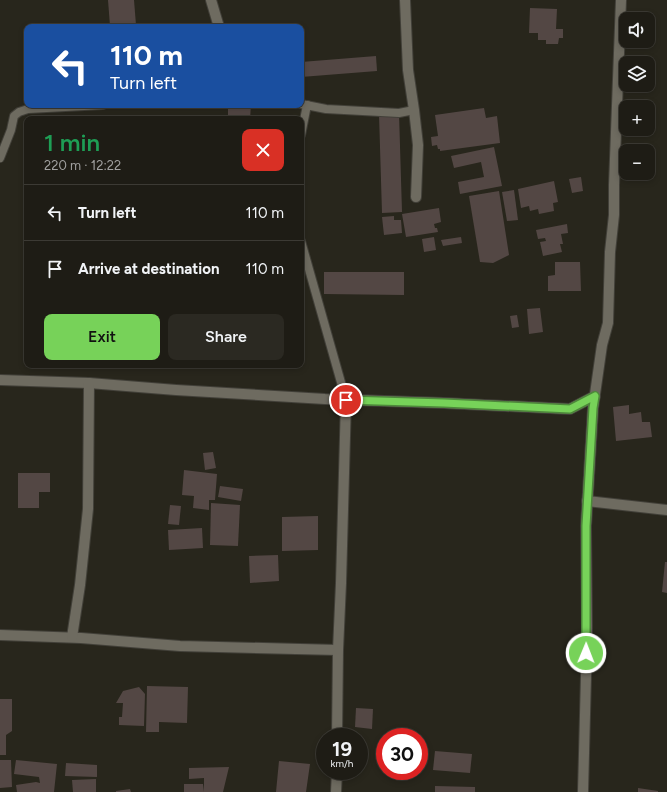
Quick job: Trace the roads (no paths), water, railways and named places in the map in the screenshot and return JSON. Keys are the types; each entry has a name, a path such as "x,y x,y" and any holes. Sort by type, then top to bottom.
{"street":[{"path":"211,0 218,24"},
{"path":"405,0 408,70 418,145 416,197"},
{"path":"583,792 587,637 587,501 593,408 602,345 608,323 610,252 614,215 614,177 621,0"},
{"path":"0,380 89,383 346,400 570,409 595,396"},
{"path":"72,637 80,585 88,508 89,383"},
{"path":"337,728 338,650 346,400"},
{"path":"587,501 667,510"},
{"path":"0,635 72,637 180,646 338,650"},
{"path":"336,780 336,792"}],"lane":[{"path":"304,105 326,109 399,113 414,110"},
{"path":"0,158 11,130 14,116 19,112 28,110 58,108"},
{"path":"304,252 346,400"}]}
